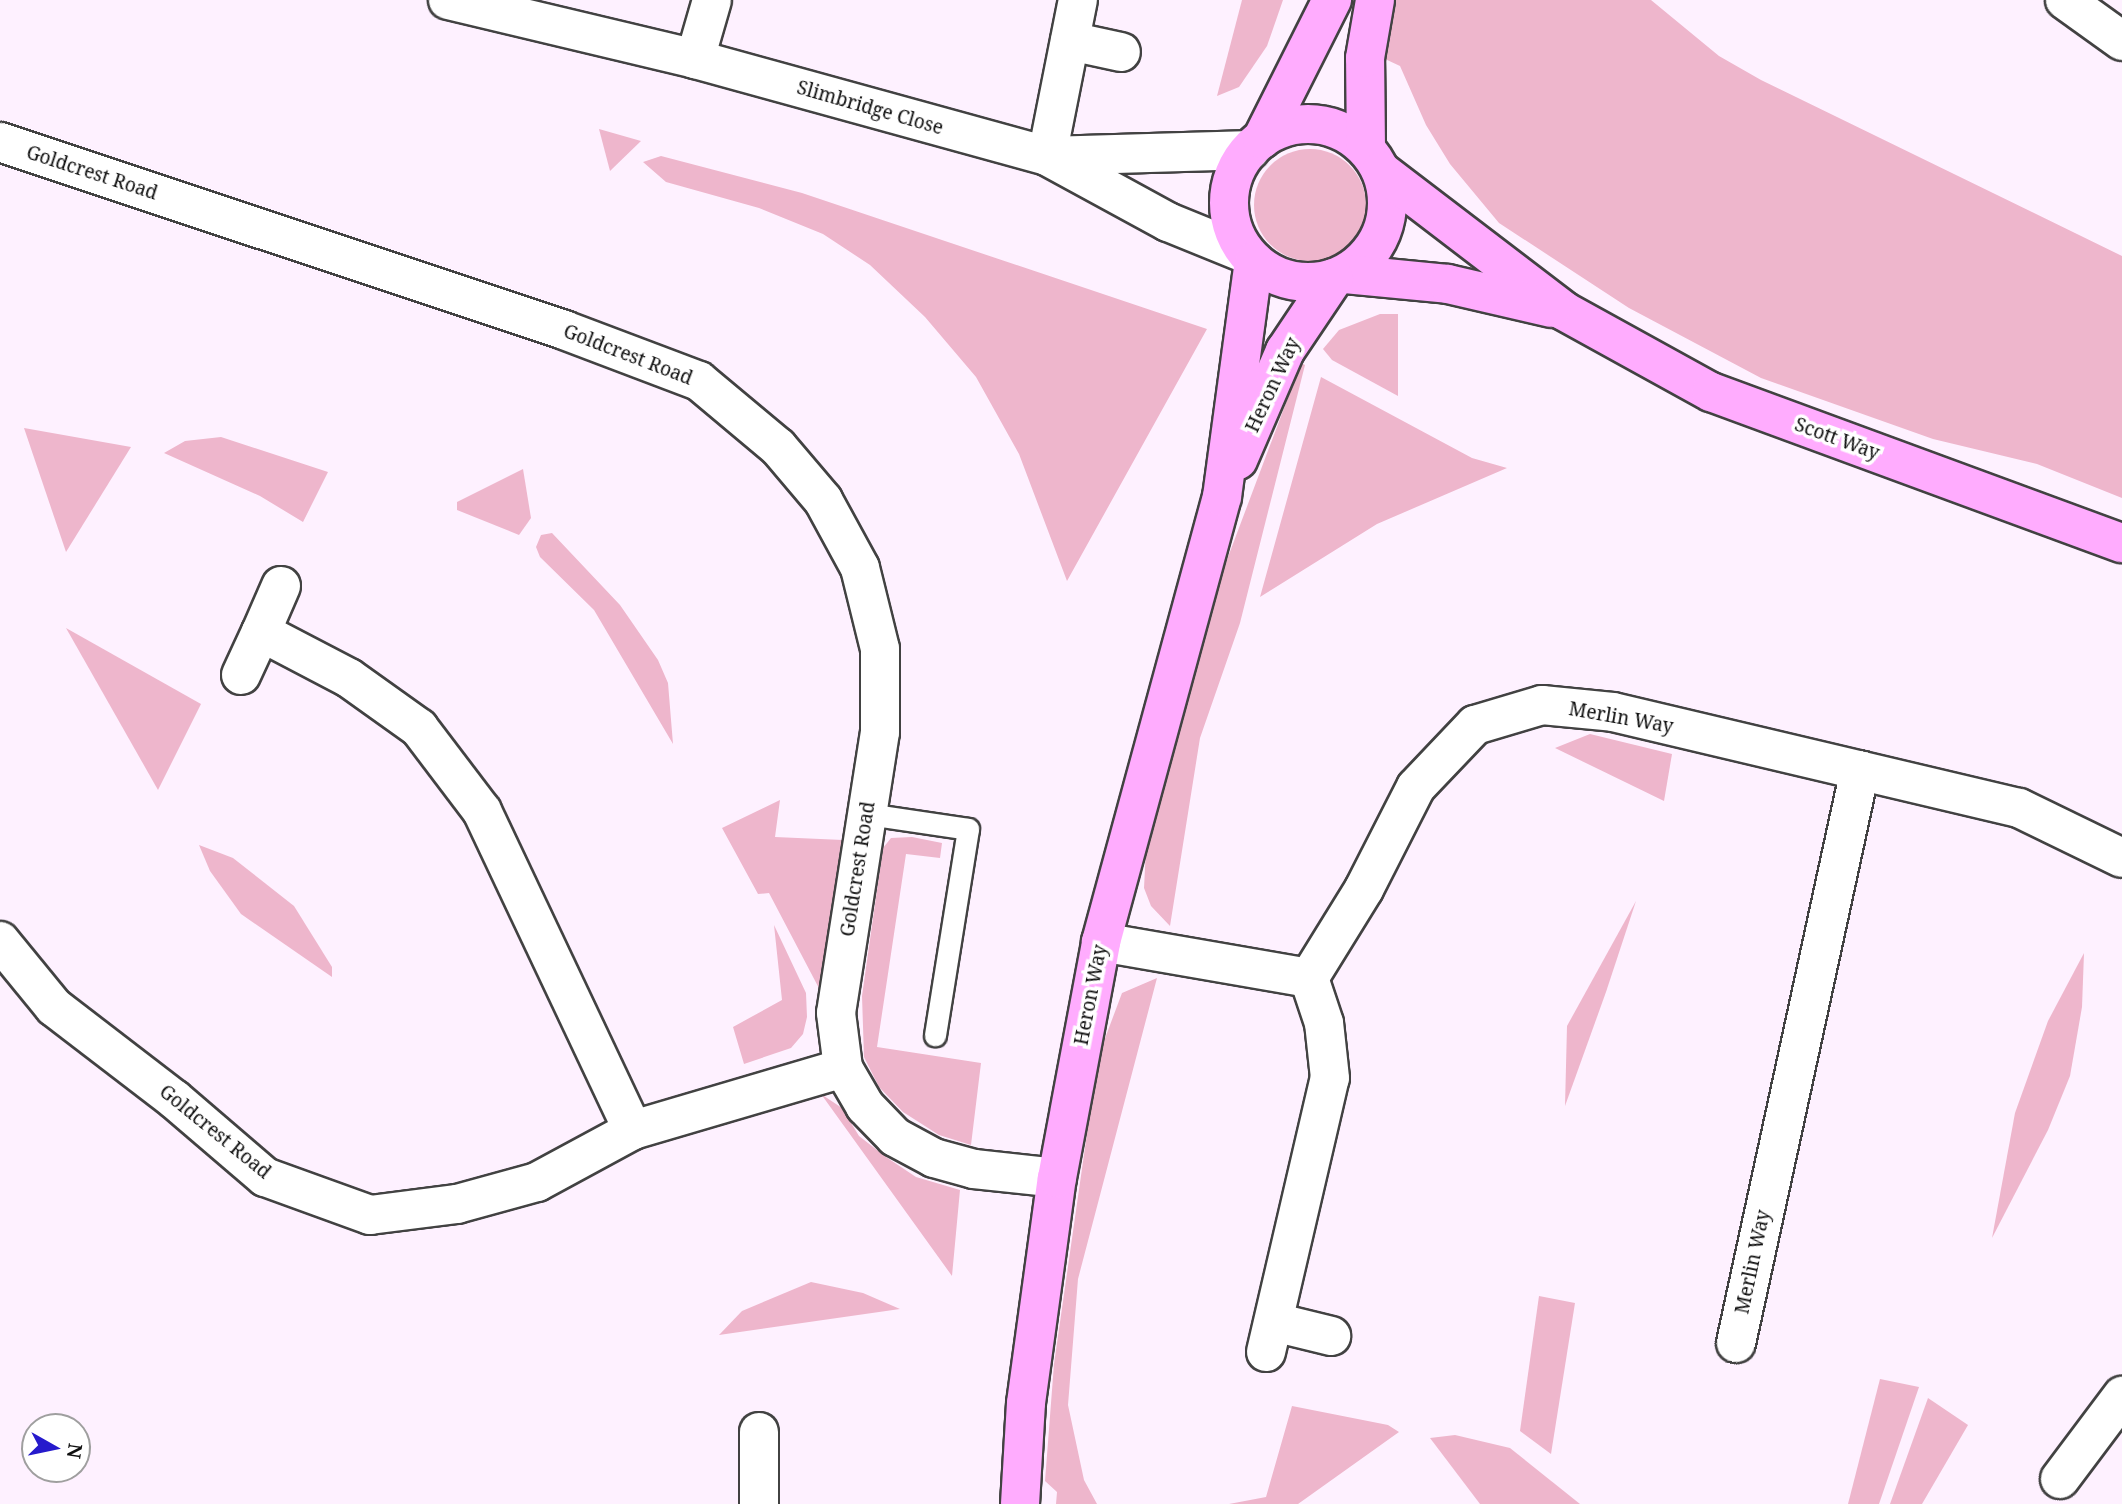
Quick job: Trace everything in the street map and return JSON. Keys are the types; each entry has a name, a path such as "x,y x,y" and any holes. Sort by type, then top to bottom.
{"street":[{"name":"Slimbridge Close","path":"448,0 695,59 1046,156 1168,222 1251,257"},
{"path":"695,59 712,0"},
{"path":"1046,156 1078,0"},
{"path":"1332,0 1256,145 1233,178 1229,204 1234,231 1251,257 1272,274 1308,283 1340,276 1374,248 1385,223 1387,199 1373,160 1365,58 1376,0"},
{"path":"2065,0 2122,41"},
{"path":"1070,41 1121,52"},
{"path":"1256,145 1300,124 1327,126 1373,160"},
{"name":"Goldcrest Road","path":"0,142 564,330 699,381 778,447 823,500 860,568 880,649 880,732 836,1013 843,1068 865,1106 895,1137 934,1158 974,1169 1056,1178"},
{"name":"Slimbridge Close","path":"1046,156 1256,145"},
{"name":"Scott Way","path":"1373,160 1564,311 1711,393 2122,543"},
{"name":"Heron Way","path":"1222,497 1251,257"},
{"name":"Scott Way","path":"1340,276 1448,284 1564,311"},
{"name":"Heron Way","path":"1020,1504 1026,1403 1056,1178 1101,942 1222,497 1285,351 1340,276"},
{"path":"241,675 281,586"},
{"path":"261,632 349,678 419,728 482,811 634,1130"},
{"name":"Merlin Way","path":"1309,978 1364,889 1416,787 1475,725 1542,705 1613,712 2019,808 2122,858"},
{"name":"Merlin Way","path":"1736,1343 1860,769"},
{"name":"Goldcrest Road","path":"0,941 54,1007 174,1099 265,1177 370,1215 457,1204 537,1182 634,1130 843,1068"},
{"path":"1101,942 1309,978 1324,1023 1330,1078 1270,1337 1331,1336"},
{"path":"2060,1479 2122,1396"},
{"path":"759,1432 759,1504"}],"lane":[{"path":"867,814 968,828 935,1035"}],"shaded area":[{"path":"1242,0 1283,0 1267,46 1239,87 1217,96"},
{"path":"1396,0 1651,0 1719,56 1761,80 2122,256 2122,498 2037,464 1933,439 1761,378 1629,308 1499,223 1450,164 1426,125 1400,66 1385,59"},
{"path":"599,129 641,141 610,171"},
{"path":"1310,149 1332,153 1350,165 1362,183 1366,205 1362,227 1350,245 1332,257 1310,261 1288,257 1270,245 1258,227 1254,205 1258,183 1270,165 1288,153"},
{"path":"661,156 802,193 1207,329 1067,581 1019,454 976,377 925,317 870,265 823,234 759,208 666,182 643,162"},
{"path":"1380,314 1398,314 1398,396 1332,360 1323,349 1339,330"},
{"path":"1301,363 1305,365 1240,623 1200,738 1170,926 1151,906 1144,888 1146,848 1225,565"},
{"path":"1321,377 1472,458 1507,468 1377,524 1260,597"},
{"path":"24,428 131,447 66,552"},
{"path":"221,437 328,472 303,522 260,496 164,453 185,441"},
{"path":"523,469 531,518 519,535 457,510 457,502"},
{"path":"552,533 620,605 658,660 668,683 673,744 594,610 540,557 536,547 541,535"},
{"path":"66,628 201,704 158,790"},
{"path":"1590,734 1672,754 1664,801 1555,748"},
{"path":"780,800 775,837 843,840 822,994 769,893 758,894 722,828"},
{"path":"912,837 942,843 940,858 906,854 877,1047 981,1063 971,1145 939,1135 903,1112 879,1087 864,1057 862,996 883,848 891,838"},
{"path":"199,845 233,858 294,906 332,967 332,977 241,914 210,871"},
{"path":"1636,901 1606,992 1565,1106 1567,1026"},
{"path":"774,925 806,993 807,1017 803,1034 791,1048 744,1064 733,1027 782,1000"},
{"path":"2084,953 2082,1007 2070,1076 2048,1130 1992,1238 2015,1113 2048,1021"},
{"path":"1157,978 1078,1279 1068,1405 1084,1480 1097,1504 1056,1504 1057,1492 1045,1481 1054,1364 1098,1057 1122,993"},
{"path":"821,1094 842,1108 859,1136 886,1157 916,1177 960,1190 952,1276"},
{"path":"811,1282 863,1293 900,1309 719,1335 742,1311"},
{"path":"1539,1296 1575,1303 1551,1454 1520,1431"},
{"path":"1880,1379 1919,1387 1879,1504 1848,1504"},
{"path":"1928,1398 1968,1425 1922,1504 1890,1504"},
{"path":"1292,1406 1388,1425 1399,1432 1298,1504 1229,1504 1266,1497"},
{"path":"1455,1435 1510,1448 1580,1504 1480,1504 1430,1438"}]}
